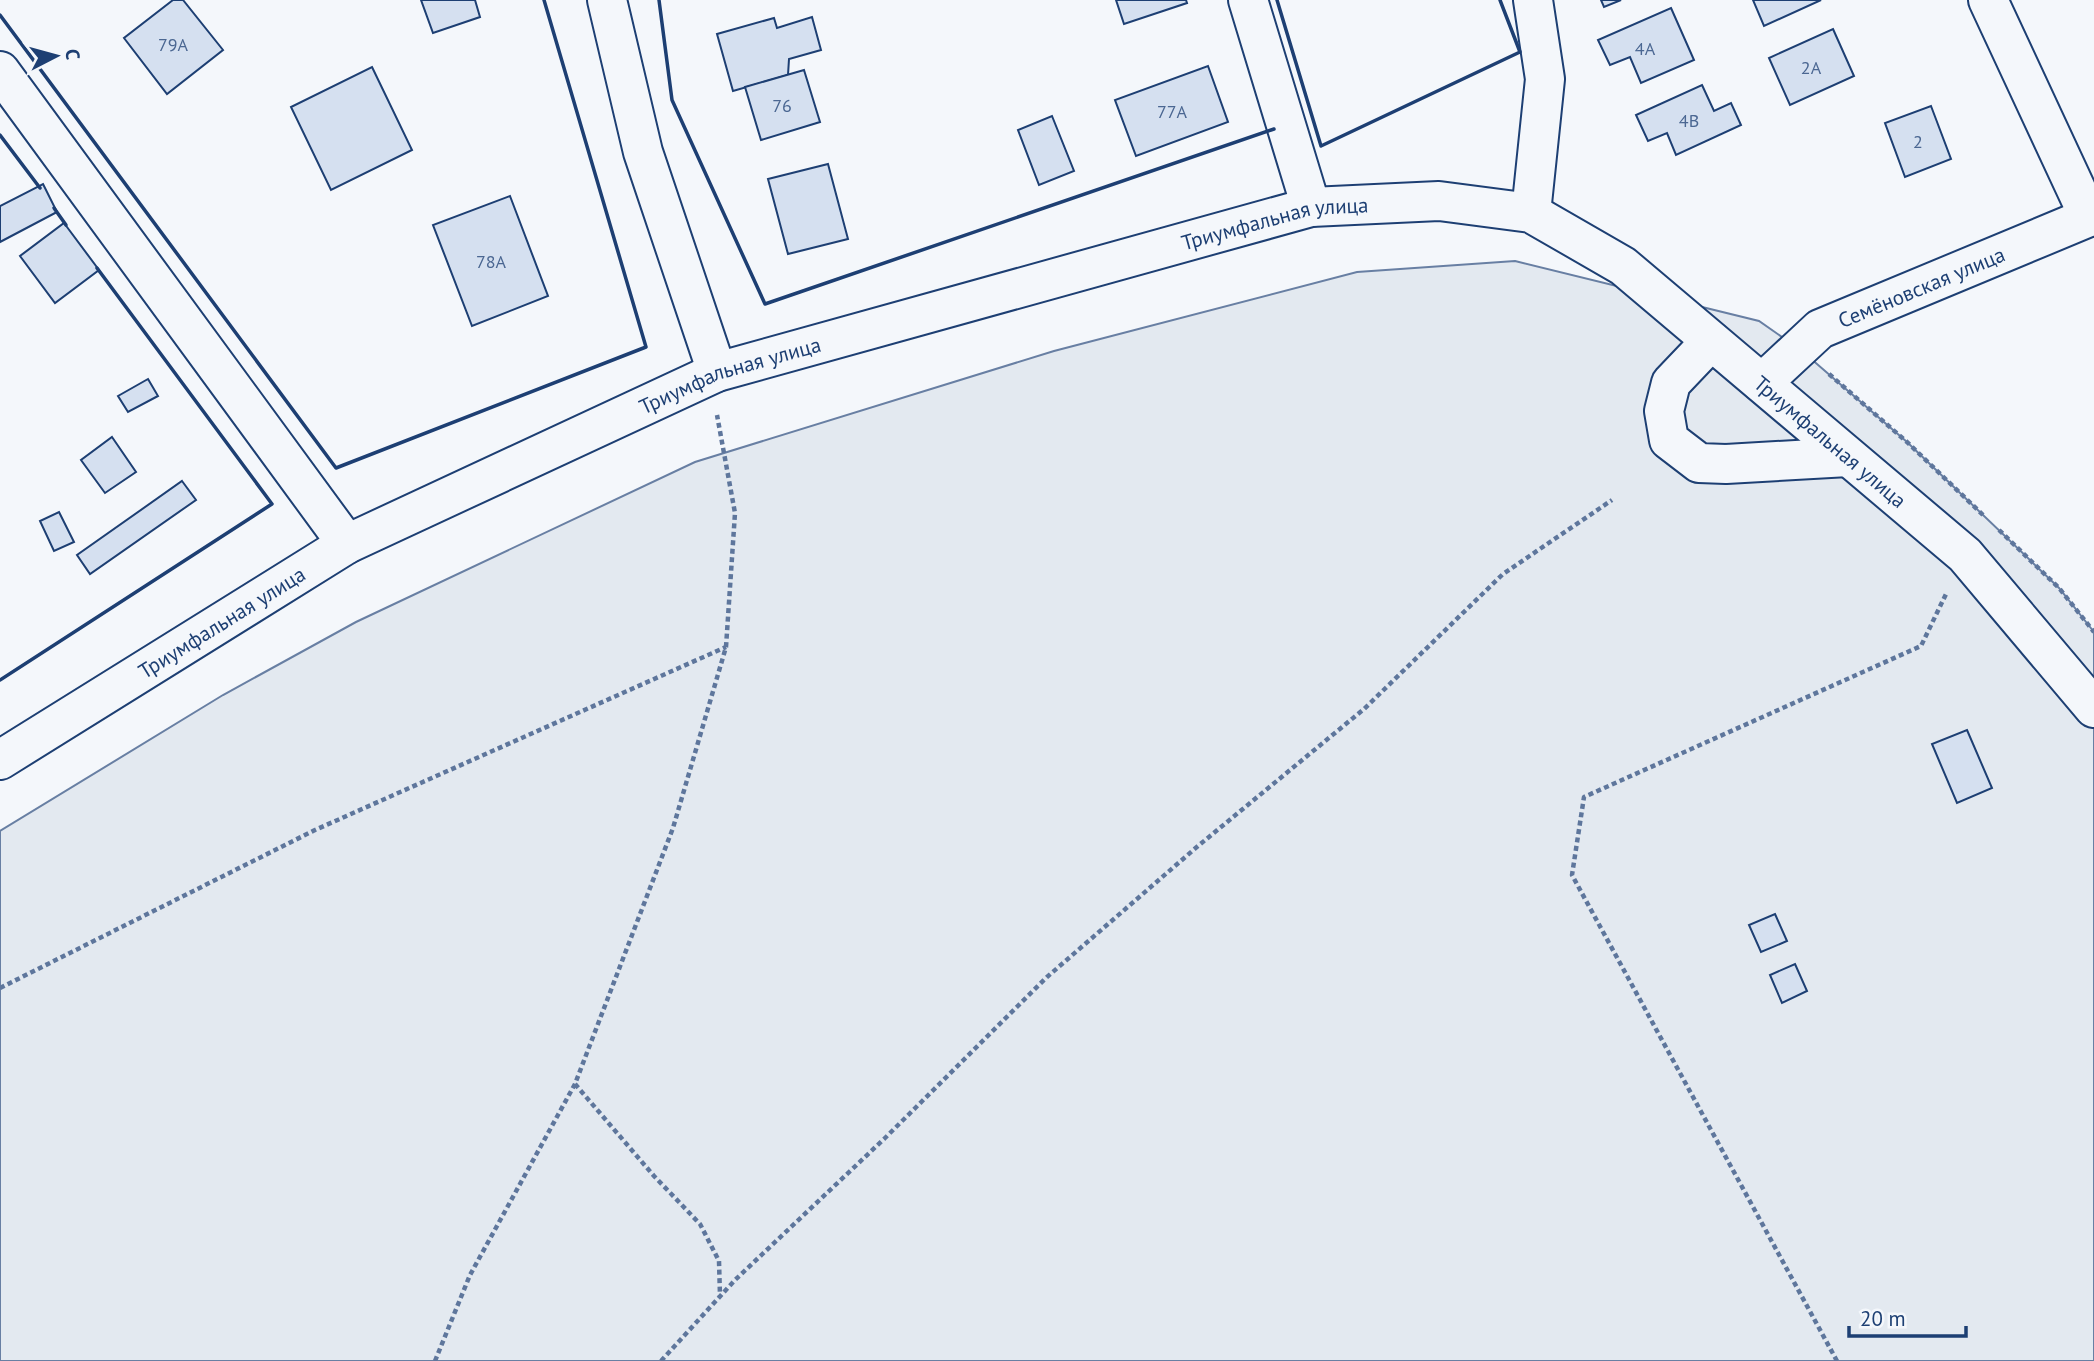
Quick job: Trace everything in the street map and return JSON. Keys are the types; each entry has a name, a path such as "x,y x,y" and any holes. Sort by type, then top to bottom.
{"street":[{"path":"607,0 643,152 717,372"},
{"path":"1248,0 1311,206"},
{"path":"1531,213 1545,79 1533,0"},
{"path":"1988,0 2092,216"},
{"path":"0,71 347,544"},
{"name":"Триумфальная улица","path":"0,760 347,544 717,372 1311,206 1439,201 1531,213 1623,267 1965,555 2094,708"},
{"name":"Семёновская улица","path":"1762,383 1820,329 2092,216"},
{"path":"1712,341 1671,383 1664,411 1669,440 1699,463 1848,457"}],"path":[{"path":"1823,369 1907,442 2059,588 2094,632"},
{"path":"435,1361 470,1276 575,1084 673,828 726,647 735,513 716,421 717,372"},
{"path":"661,1361 720,1296 884,1139 1047,977 1198,846 1364,709 1503,574 1612,500"},
{"path":"1836,1361 1572,875 1584,797 1922,646 1965,555"},
{"path":"0,988 315,830 726,647"},
{"path":"575,1084 654,1177 700,1224 719,1261 720,1296"}],"shaded area":[{"path":"1515,261 1759,321 1802,351 1907,442 2059,588 2094,632 2094,1361 0,1361 0,831 223,695 356,622 695,462 1054,351 1357,272"}],"building":[{"path":"173,0 183,0 223,50 167,94 124,38"},
{"path":"421,0 475,0 480,17 433,33"},
{"path":"1116,0 1186,0 1187,3 1124,24"},
{"path":"1601,0 1621,0 1604,7"},
{"path":"1753,0 1821,0 1764,26"},
{"path":"1671,8 1694,60 1641,83 1630,57 1610,65 1598,40"},
{"path":"812,17 821,50 789,59 788,75 733,91 717,34 774,18 777,28"},
{"path":"1833,29 1854,76 1790,105 1769,58"},
{"path":"1208,66 1228,122 1136,156 1115,100"},
{"path":"372,67 412,150 331,190 291,107"},
{"path":"804,70 820,122 761,140 745,87"},
{"path":"1702,85 1714,111 1731,103 1741,125 1676,155 1667,133 1648,141 1636,115"},
{"path":"1931,106 1951,159 1905,177 1885,123"},
{"path":"1052,116 1074,171 1039,185 1018,130"},
{"path":"828,164 848,239 788,254 768,179"},
{"path":"43,184 57,212 0,242 0,206"},
{"path":"510,196 548,296 472,326 433,225"},
{"path":"64,223 99,270 55,303 20,256"},
{"path":"148,379 158,396 128,412 118,396"},
{"path":"112,437 136,472 105,493 81,460"},
{"path":"182,481 196,500 90,574 77,555"},
{"path":"59,512 74,542 54,551 40,521"},
{"path":"1967,730 1992,788 1957,803 1932,744"},
{"path":"1775,914 1787,941 1761,952 1749,925"},
{"path":"1795,964 1807,991 1782,1003 1770,975"}],"wall":[{"path":"0,15 336,468 646,347 544,0"},
{"path":"659,0 672,100 765,304 1274,129"},
{"path":"1277,0 1321,146 1520,52 1500,0"},
{"path":"0,135 40,188"},
{"path":"54,208 66,225"},
{"path":"0,680 272,504 97,268"}]}
